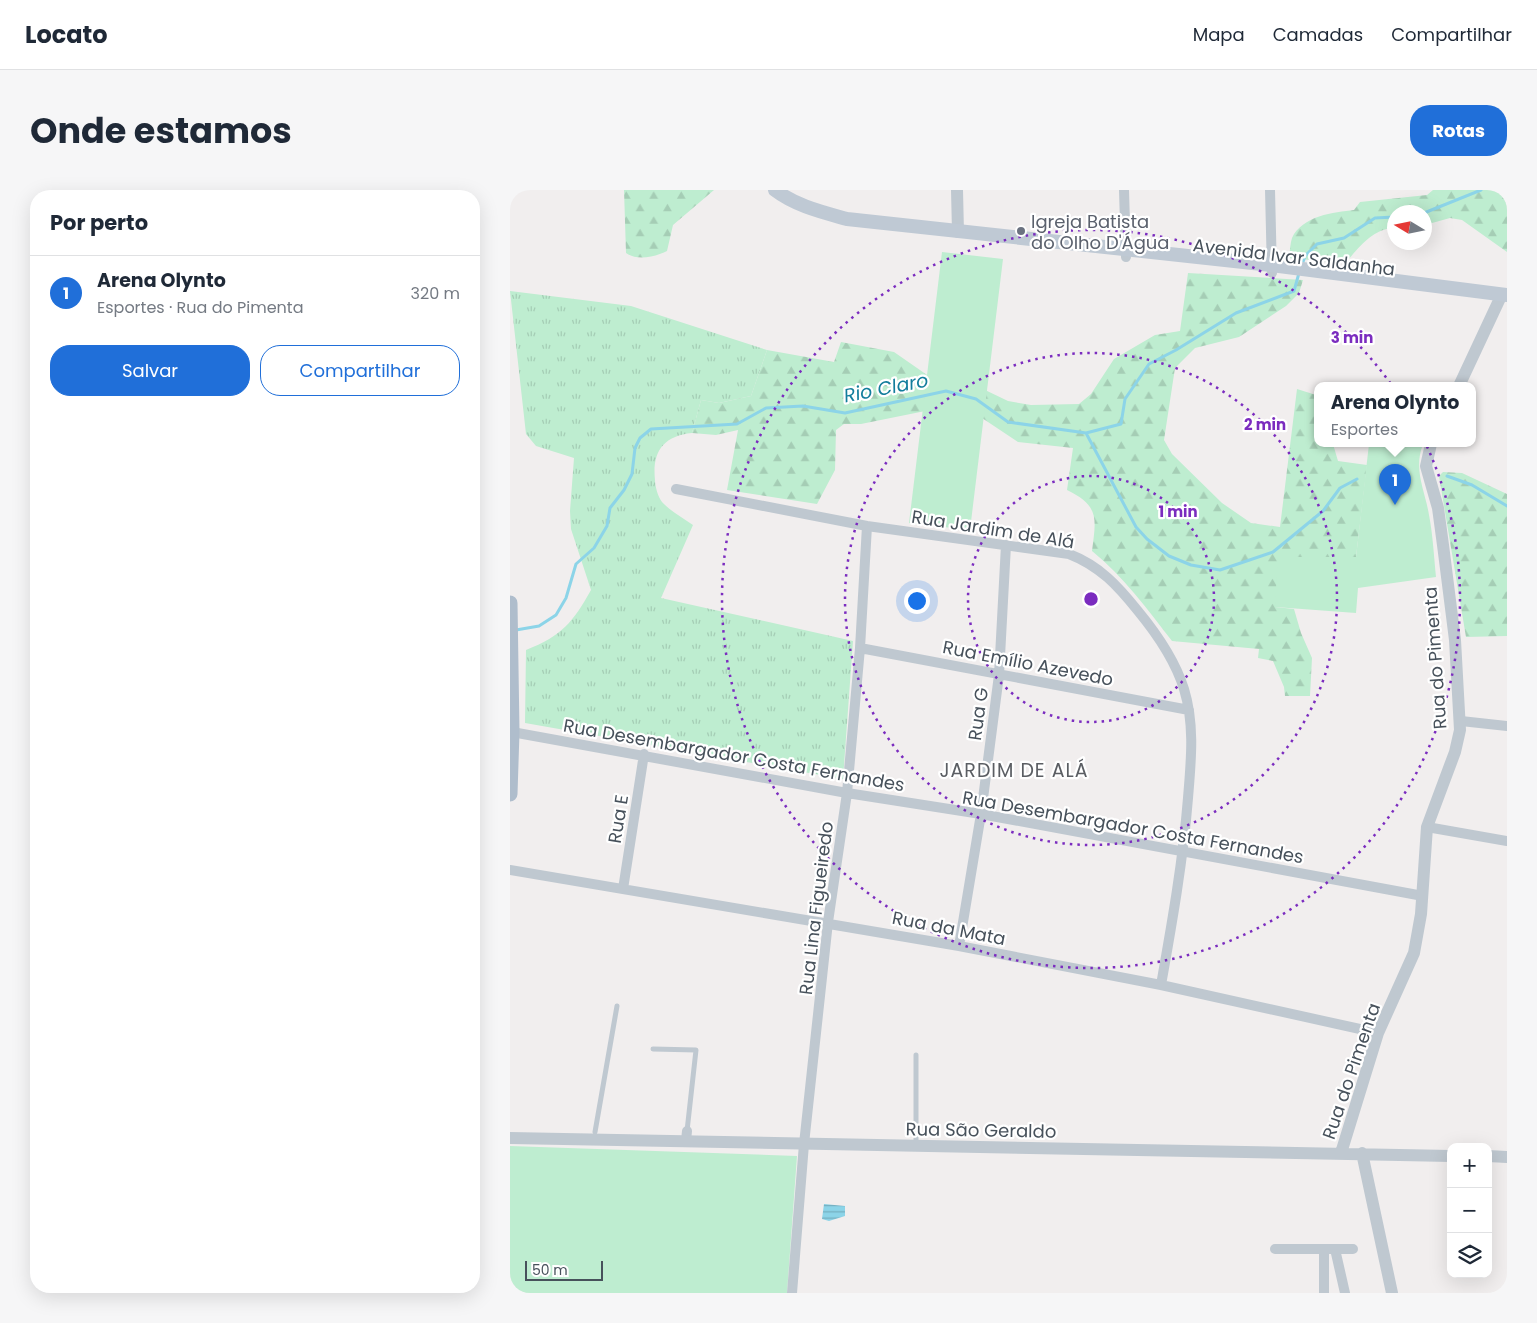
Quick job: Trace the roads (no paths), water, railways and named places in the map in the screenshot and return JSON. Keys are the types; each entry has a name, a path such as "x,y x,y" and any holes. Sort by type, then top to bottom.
{"main road":[{"name":"Avenida Ivar Saldanha","path":"775,190 806,207 847,219 958,232 980,238 1286,270 1504,298"},
{"path":"510,603 512,662 510,794"}],"street":[{"path":"957,190 958,232"},
{"path":"1124,190 1126,253"},
{"path":"1270,190 1271,269"},
{"path":"1461,382 1504,298"},
{"name":"Rua do Pimenta","path":"1341,1153 1378,1033 1414,953 1419,933 1423,896 1427,827 1455,752 1460,722 1455,640 1443,545 1438,508 1426,466 1430,447"},
{"name":"Rua Jardim de Alá","path":"676,489 867,526 1069,554 1098,568 1112,581 1162,644 1184,688 1192,734 1192,756 1183,853 1161,985"},
{"name":"Rua Lina Figueiredo","path":"792,1293 804,1144 828,922 847,793 860,648 867,526"},
{"name":"Rua G","path":"959,946 981,814 999,675 1006,545"},
{"name":"Rua Emílio Azevedo","path":"860,648 1189,710"},
{"path":"1460,722 1507,726"},
{"name":"Rua Desembargador Costa Fernandes","path":"512,732 644,754 847,793 981,814 1423,896"},
{"name":"Rua E","path":"623,889 644,754"},
{"path":"1427,827 1507,841"},
{"name":"Rua da Mata","path":"510,870 828,922 959,946 1161,985 1378,1033"},
{"name":"Rua São Geraldo","path":"510,1138 686,1136 804,1144 1447,1156"},
{"path":"1362,1154 1392,1293"},
{"path":"1492,1156 1507,1157"},
{"path":"1275,1249 1353,1249"},
{"path":"1324,1249 1324,1293"},
{"path":"1335,1249 1345,1293"}],"lane":[{"path":"595,1136 617,1006"},
{"path":"653,1049 696,1050 686,1136"},
{"path":"916,1054 916,1146"}],"water":[{"path":"824,1204 845,1206 845,1216 829,1221 822,1219"}],"waterway":[{"name":"Rio Claro","path":"1432,210 1481,190"},
{"name":"Rio Claro","path":"1302,265 1305,256 1317,244 1344,238 1375,218 1387,217"},
{"name":"Rio Claro","path":"516,630 539,626 556,615 566,598 576,564 594,548 607,526 610,508 624,490 632,474 635,448 640,438 651,429 737,424 766,408 803,406 845,413 946,391 976,399 1008,422 1086,433 1121,424 1125,399 1149,364 1176,350 1236,313 1294,291 1299,273"},
{"name":"Rio Claro","path":"1086,433 1136,527 1147,539 1169,556 1191,565 1220,570 1273,552 1323,511 1340,488 1357,479"},
{"path":"1447,476 1472,485 1507,506"}],"place":[{"name":"Igreja Batista do Olho D'Água","path":"1021,231"},
{"name":"Arena Olynto","path":"1395,505"}],"district":[{"name":"JARDIM DE ALÁ","path":"1014,770"}]}
